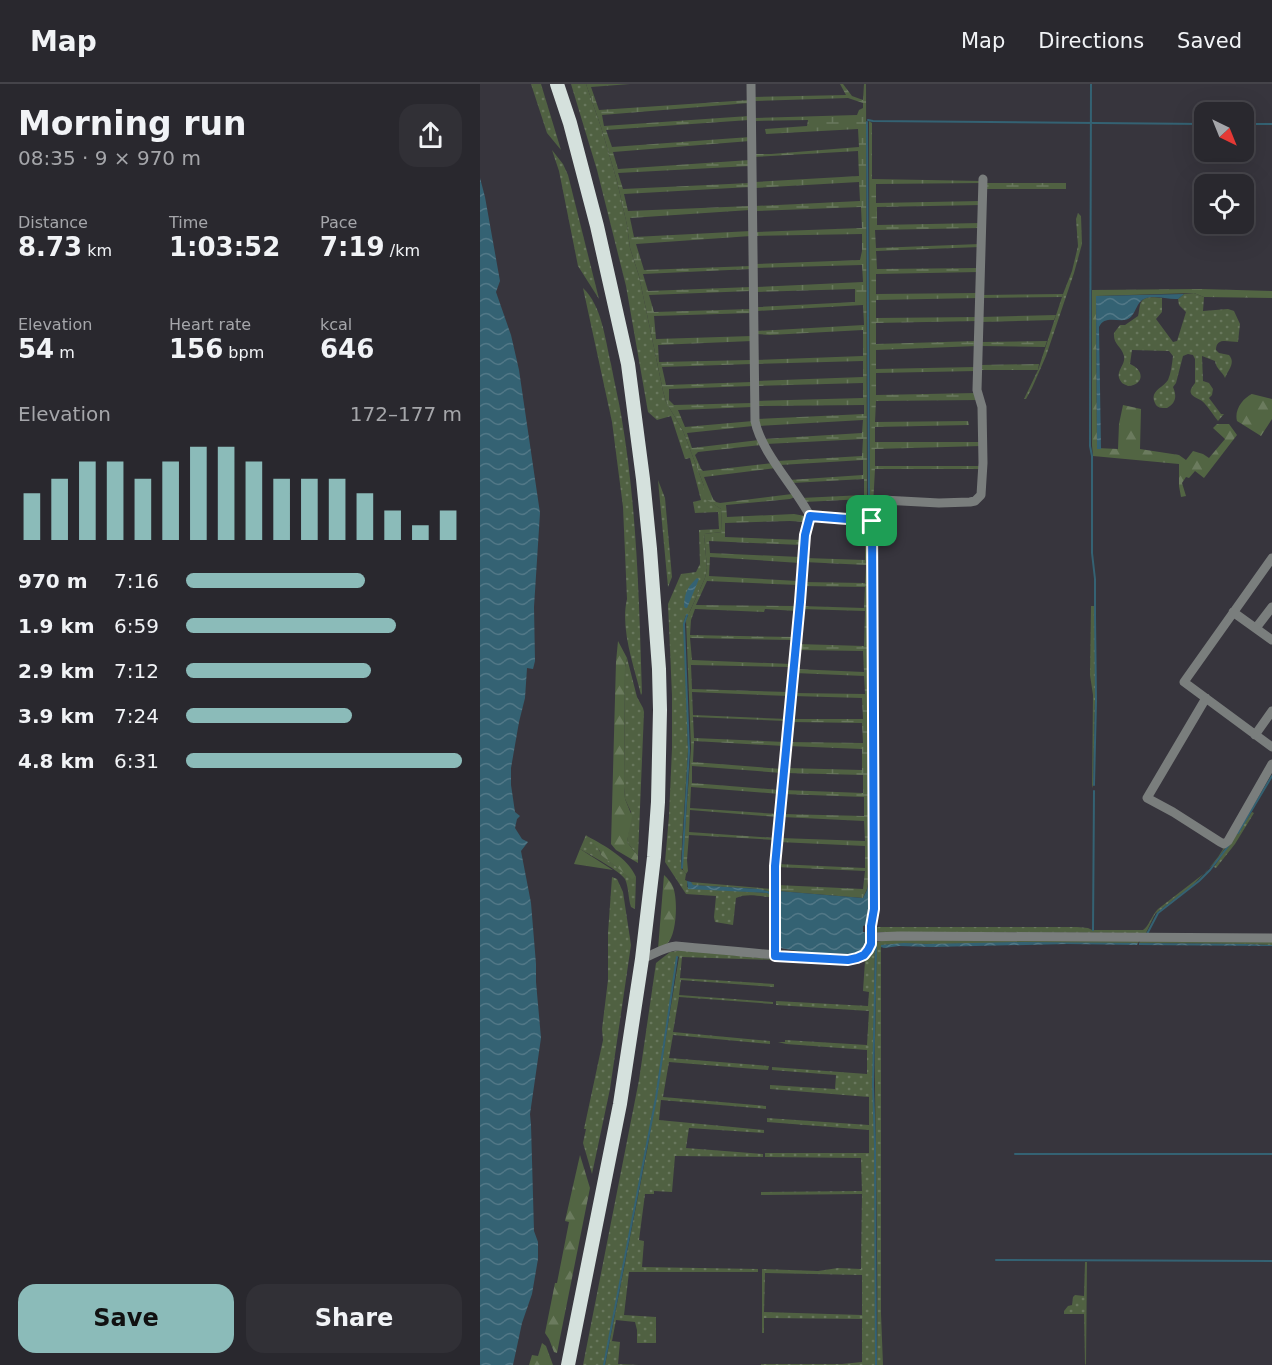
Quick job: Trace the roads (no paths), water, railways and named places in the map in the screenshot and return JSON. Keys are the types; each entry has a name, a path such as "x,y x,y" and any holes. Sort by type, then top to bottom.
{"highway":[{"path":"557,84 570,123 597,226 627,355 650,549 660,710 658,802 642,960 620,1104 568,1365"}],"street":[{"path":"751,84 754,414 759,433 810,516 805,535 775,866 775,956"},
{"path":"642,960 668,946 848,960 864,955 871,944 874,909 872,521 875,506 883,500 970,502 975,501 981,495 982,407 977,390 983,179"},
{"path":"810,516 872,521"},
{"path":"1272,558 1184,682 1272,747"},
{"path":"1256,628 1272,606"},
{"path":"1233,612 1272,640"},
{"path":"1206,698 1147,798 1224,844 1272,764"},
{"path":"1255,735 1272,711"},
{"path":"872,937 979,935 1272,938"}],"water":[{"path":"480,178 500,281 496,292 511,335 519,370 540,513 534,607 535,661 533,669 527,668 525,698 511,768 515,812 520,816 515,828 522,839 528,842 521,851 531,903 541,1038 530,1114 534,1231 538,1242 538,1259 532,1294 522,1323 513,1365 480,1365"},
{"path":"1184,294 1178,299 1152,297 1144,299 1129,319 1107,320 1099,327 1101,449 1097,449 1096,296"},
{"path":"697,578 699,579 687,608 685,608 687,590"},
{"path":"687,881 693,885 759,889 772,892 772,896 767,893 688,889"},
{"path":"869,882 870,897 866,925 863,926 866,943 862,951 854,954 809,953 780,948 781,904 778,891 863,898"},
{"path":"904,943 1138,943 1137,945 881,947 881,945"},
{"path":"1139,943 1244,944 1272,946 1139,945"}],"waterway":[{"path":"1091,84 1090,446 1092,456 1092,553 1095,579 1094,785"},
{"path":"868,120 1194,124"},
{"path":"867,122 869,513"},
{"path":"1254,124 1272,124"},
{"path":"682,868 689,751 684,624 687,615"},
{"path":"868,656 869,854"},
{"path":"1238,833 1272,776"},
{"path":"1093,930 1094,791"},
{"path":"1147,934 1158,913 1199,881 1229,845"},
{"path":"876,944 873,1084 876,1365"},
{"path":"604,1365 656,1098 677,957"},
{"path":"1015,1154 1272,1154"},
{"path":"996,1260 1272,1261"}]}
